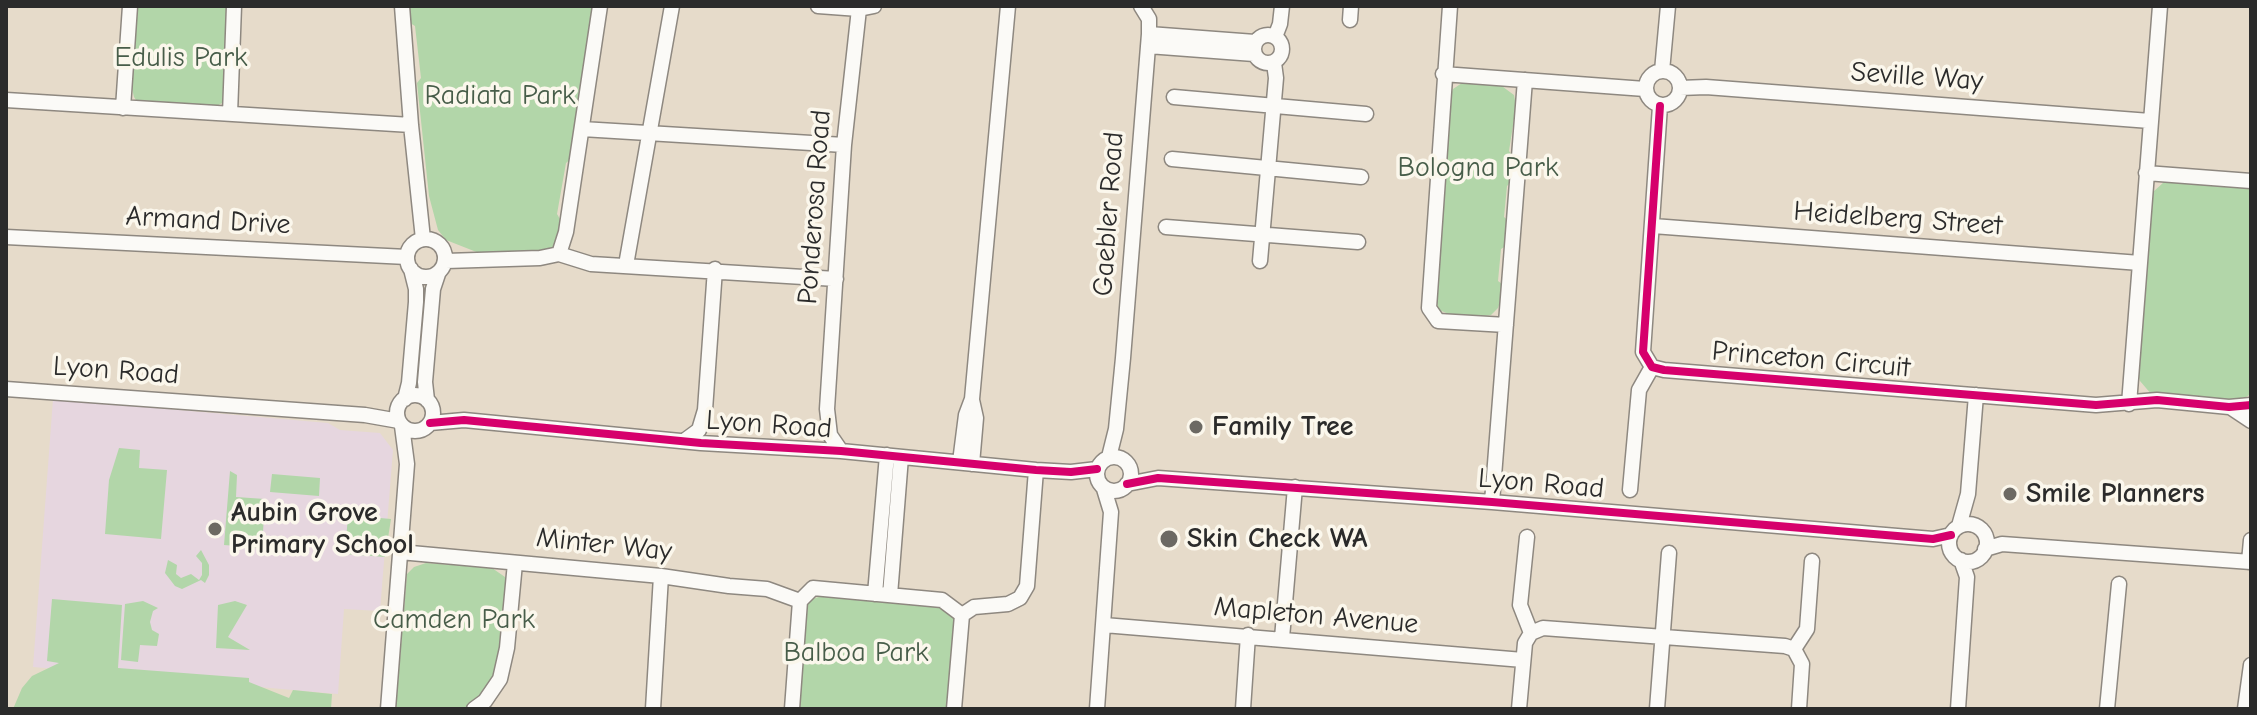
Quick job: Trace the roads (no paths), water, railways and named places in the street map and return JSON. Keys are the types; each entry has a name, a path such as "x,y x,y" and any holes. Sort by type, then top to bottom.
{"street":[{"path":"123,108 130,6"},
{"path":"230,114 234,6"},
{"path":"402,6 423,239"},
{"path":"559,254 566,232 600,6"},
{"path":"626,265 672,6"},
{"path":"818,6 866,8"},
{"path":"966,463 966,415 972,399 1008,6"},
{"name":"Gaebler Road","path":"1109,457 1116,429 1148,40 1149,19 1141,6"},
{"path":"1275,37 1282,6"},
{"path":"1450,6 1429,308 1438,321 1506,325"},
{"path":"1662,71 1668,6"},
{"path":"2129,404 2160,6"},
{"name":"Ponderosa Road","path":"841,451 830,435 827,409 844,145 866,8"},
{"path":"1264,35 1275,37 1282,49 1274,63 1262,63 1254,48 1264,35"},
{"path":"1148,40 1254,48"},
{"path":"1260,261 1277,70 1274,63"},
{"path":"1662,71 1678,78 1680,88 1678,97 1670,104 1660,106 1647,97 1645,89 1647,80 1662,71"},
{"path":"1443,74 1645,89"},
{"path":"1492,502 1525,80"},
{"name":"Seville Way","path":"1680,88 1706,87 2150,121"},
{"path":"1174,97 1366,114"},
{"path":"6,100 411,125"},
{"path":"1630,490 1639,390 1652,367 1643,352 1660,106"},
{"path":"582,129 844,145"},
{"path":"1172,159 1361,177"},
{"path":"2146,173 2251,181"},
{"name":"Heidelberg Street","path":"1653,226 2140,263"},
{"path":"1166,227 1358,242"},
{"name":"Armand Drive","path":"6,237 409,263"},
{"path":"388,709 407,464 397,414 409,383 416,302 409,263 412,245 423,239 440,244 442,267 433,289 425,382 429,415 407,464"},
{"path":"409,263 421,277 442,267 559,254 591,264 715,269 836,279"},
{"path":"684,441 699,430 705,410 715,269"},
{"name":"Princeton Circuit","path":"1652,367 2096,405 2157,400 2229,407 2251,405"},
{"name":"Lyon Road","path":"6,389 365,415 401,423"},
{"path":"1967,577 1949,547 1968,494 1976,395"},
{"path":"403,401 418,396 429,415"},
{"name":"Lyon Road","path":"365,415 403,401"},
{"name":"Princeton Circuit","path":"2229,407 2251,421"},
{"name":"Ponderosa Road","path":"806,449 820,435 827,409"},
{"path":"705,410 708,425 722,444"},
{"path":"401,423 414,431 429,415"},
{"name":"Lyon Road","path":"429,415 684,441 841,451 1071,472 1100,481"},
{"name":"Gaebler Road","path":"1116,429 1127,463"},
{"path":"883,594 894,456"},
{"path":"1097,709 1111,512 1100,481 1099,464 1115,456 1127,463 1131,471 1111,512"},
{"name":"Lyon Road","path":"1127,463 1158,478"},
{"path":"962,615 974,607 1008,604 1020,598 1027,586 1036,470"},
{"name":"Lyon Road","path":"1125,486 1158,478 1933,539 1965,524 1982,543"},
{"path":"1100,481 1117,491 1125,486"},
{"path":"1282,638 1295,487"},
{"path":"1958,709 1967,577 1982,543 1968,494"},
{"path":"1527,537 1520,605 1531,633"},
{"path":"1933,539 1956,556"},
{"path":"1956,556 1982,543 2250,562 2251,540"},
{"name":"Minter Way","path":"400,552 661,576 767,589 800,601"},
{"path":"1657,709 1669,553"},
{"path":"1794,649 1807,629 1812,561"},
{"path":"485,706 500,679 507,648 515,563"},
{"path":"653,709 661,576"},
{"path":"2107,709 2119,584"},
{"path":"792,709 800,601 813,588 942,600 962,615"},
{"path":"954,709 962,615"},
{"name":"Mapleton Avenue","path":"1104,625 1523,660"},
{"path":"1519,709 1525,643 1531,633 1543,628 1785,646 1794,649 1802,664 1799,709"},
{"path":"1243,709 1248,635"},
{"path":"2245,709 2251,665"}],"place":[{"name":"Family Tree","path":"1196,427"},
{"name":"Smile Planners","path":"2010,494"},
{"name":"Aubin Grove Primary School","path":"215,529"},
{"name":"Skin Check WA","path":"1169,539"}],"park label":[{"name":"Edulis Park","path":"181,58"},
{"name":"Radiata Park","path":"500,96"},
{"name":"Bologna Park","path":"1478,168"},
{"name":"Camden Park","path":"454,620"},
{"name":"Balboa Park","path":"856,653"}]}
